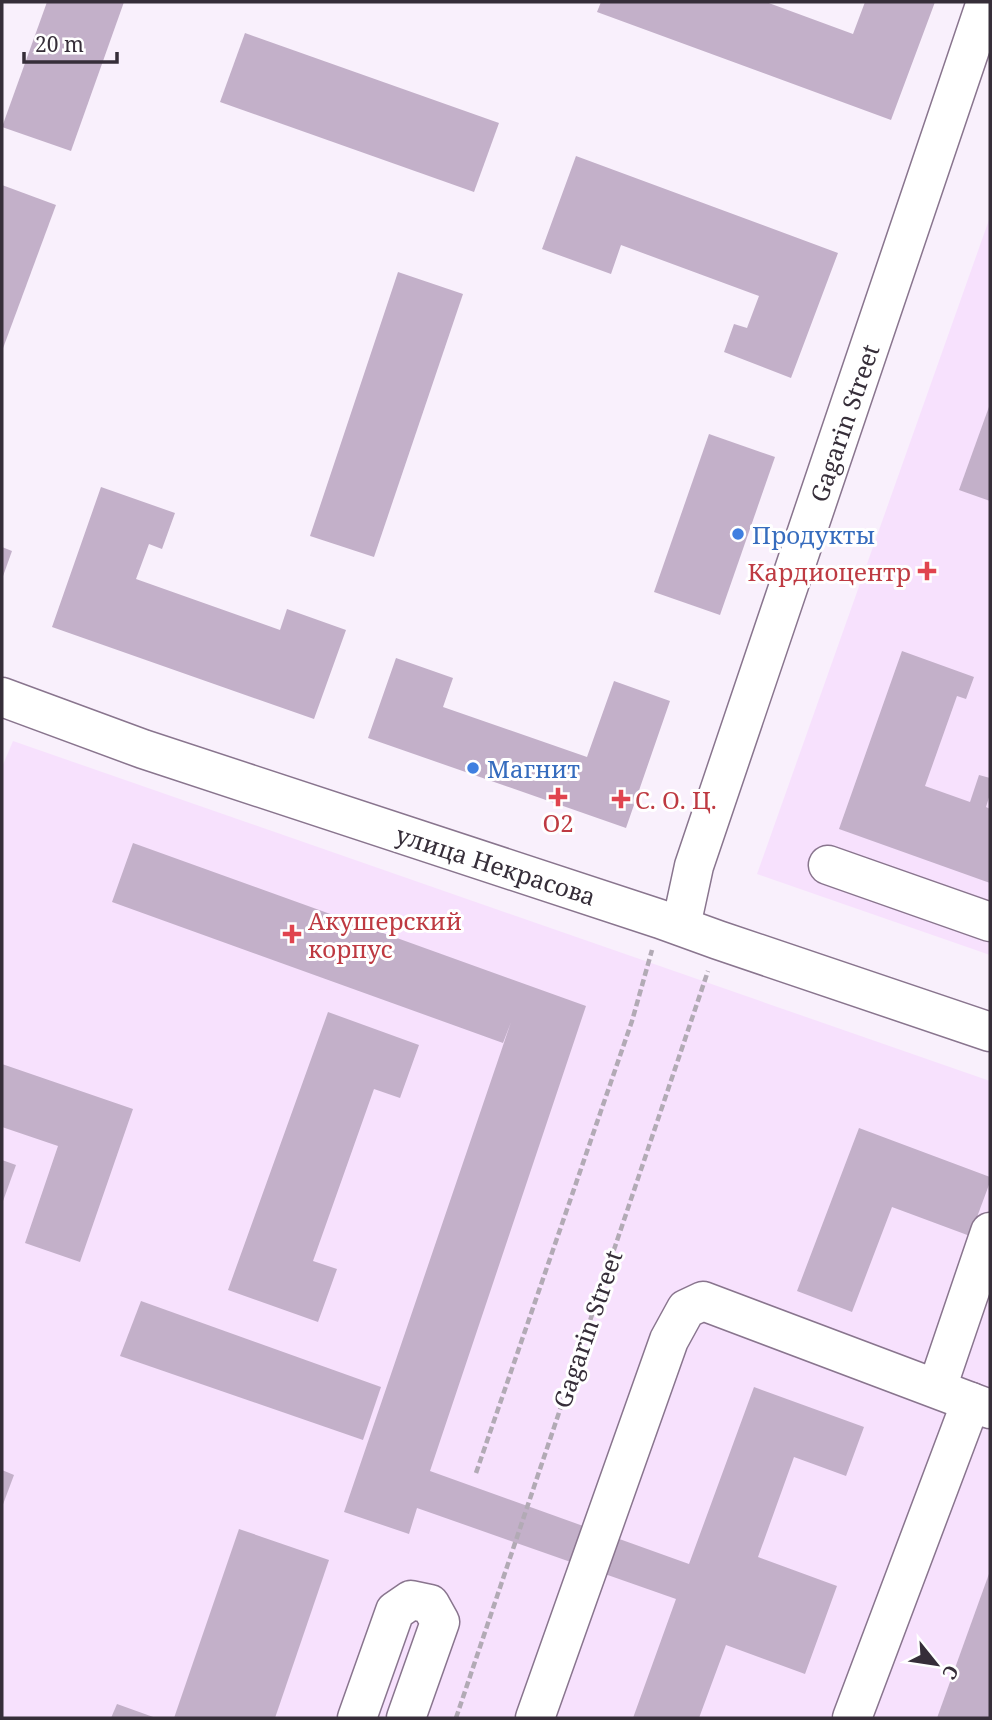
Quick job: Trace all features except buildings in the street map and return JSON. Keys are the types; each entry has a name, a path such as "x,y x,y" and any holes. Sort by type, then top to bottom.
{"street":[{"name":"Gagarin Street","path":"671,922 694,866 986,2"},
{"name":"улица Некрасова","path":"2,697 143,749 671,922 990,1032"},
{"path":"828,865 990,922"},
{"path":"852,1718 966,1400 990,1232"},
{"path":"535,1718 669,1340 686,1309 703,1301 966,1400"},
{"path":"357,1718 395,1611 411,1600 430,1604 440,1622 406,1718"}],"path":[{"path":"476,1473 632,1021 671,922"},
{"name":"Gagarin Street","path":"457,1718 718,940"}],"shaded area":[{"name":"Кардиоцентр","path":"990,217 990,955 757,874"},
{"path":"13,741 990,1081 990,1718 2,1718 2,767"}],"place":[{"name":"Продукты","path":"738,534"},
{"name":"Кардиоцентр","path":"927,571"},
{"name":"Магнит","path":"473,768"},
{"name":"O2","path":"558,797"},
{"name":"С. О. Ц.","path":"621,799"},
{"name":"Акушерский корпус","path":"292,934"}]}
